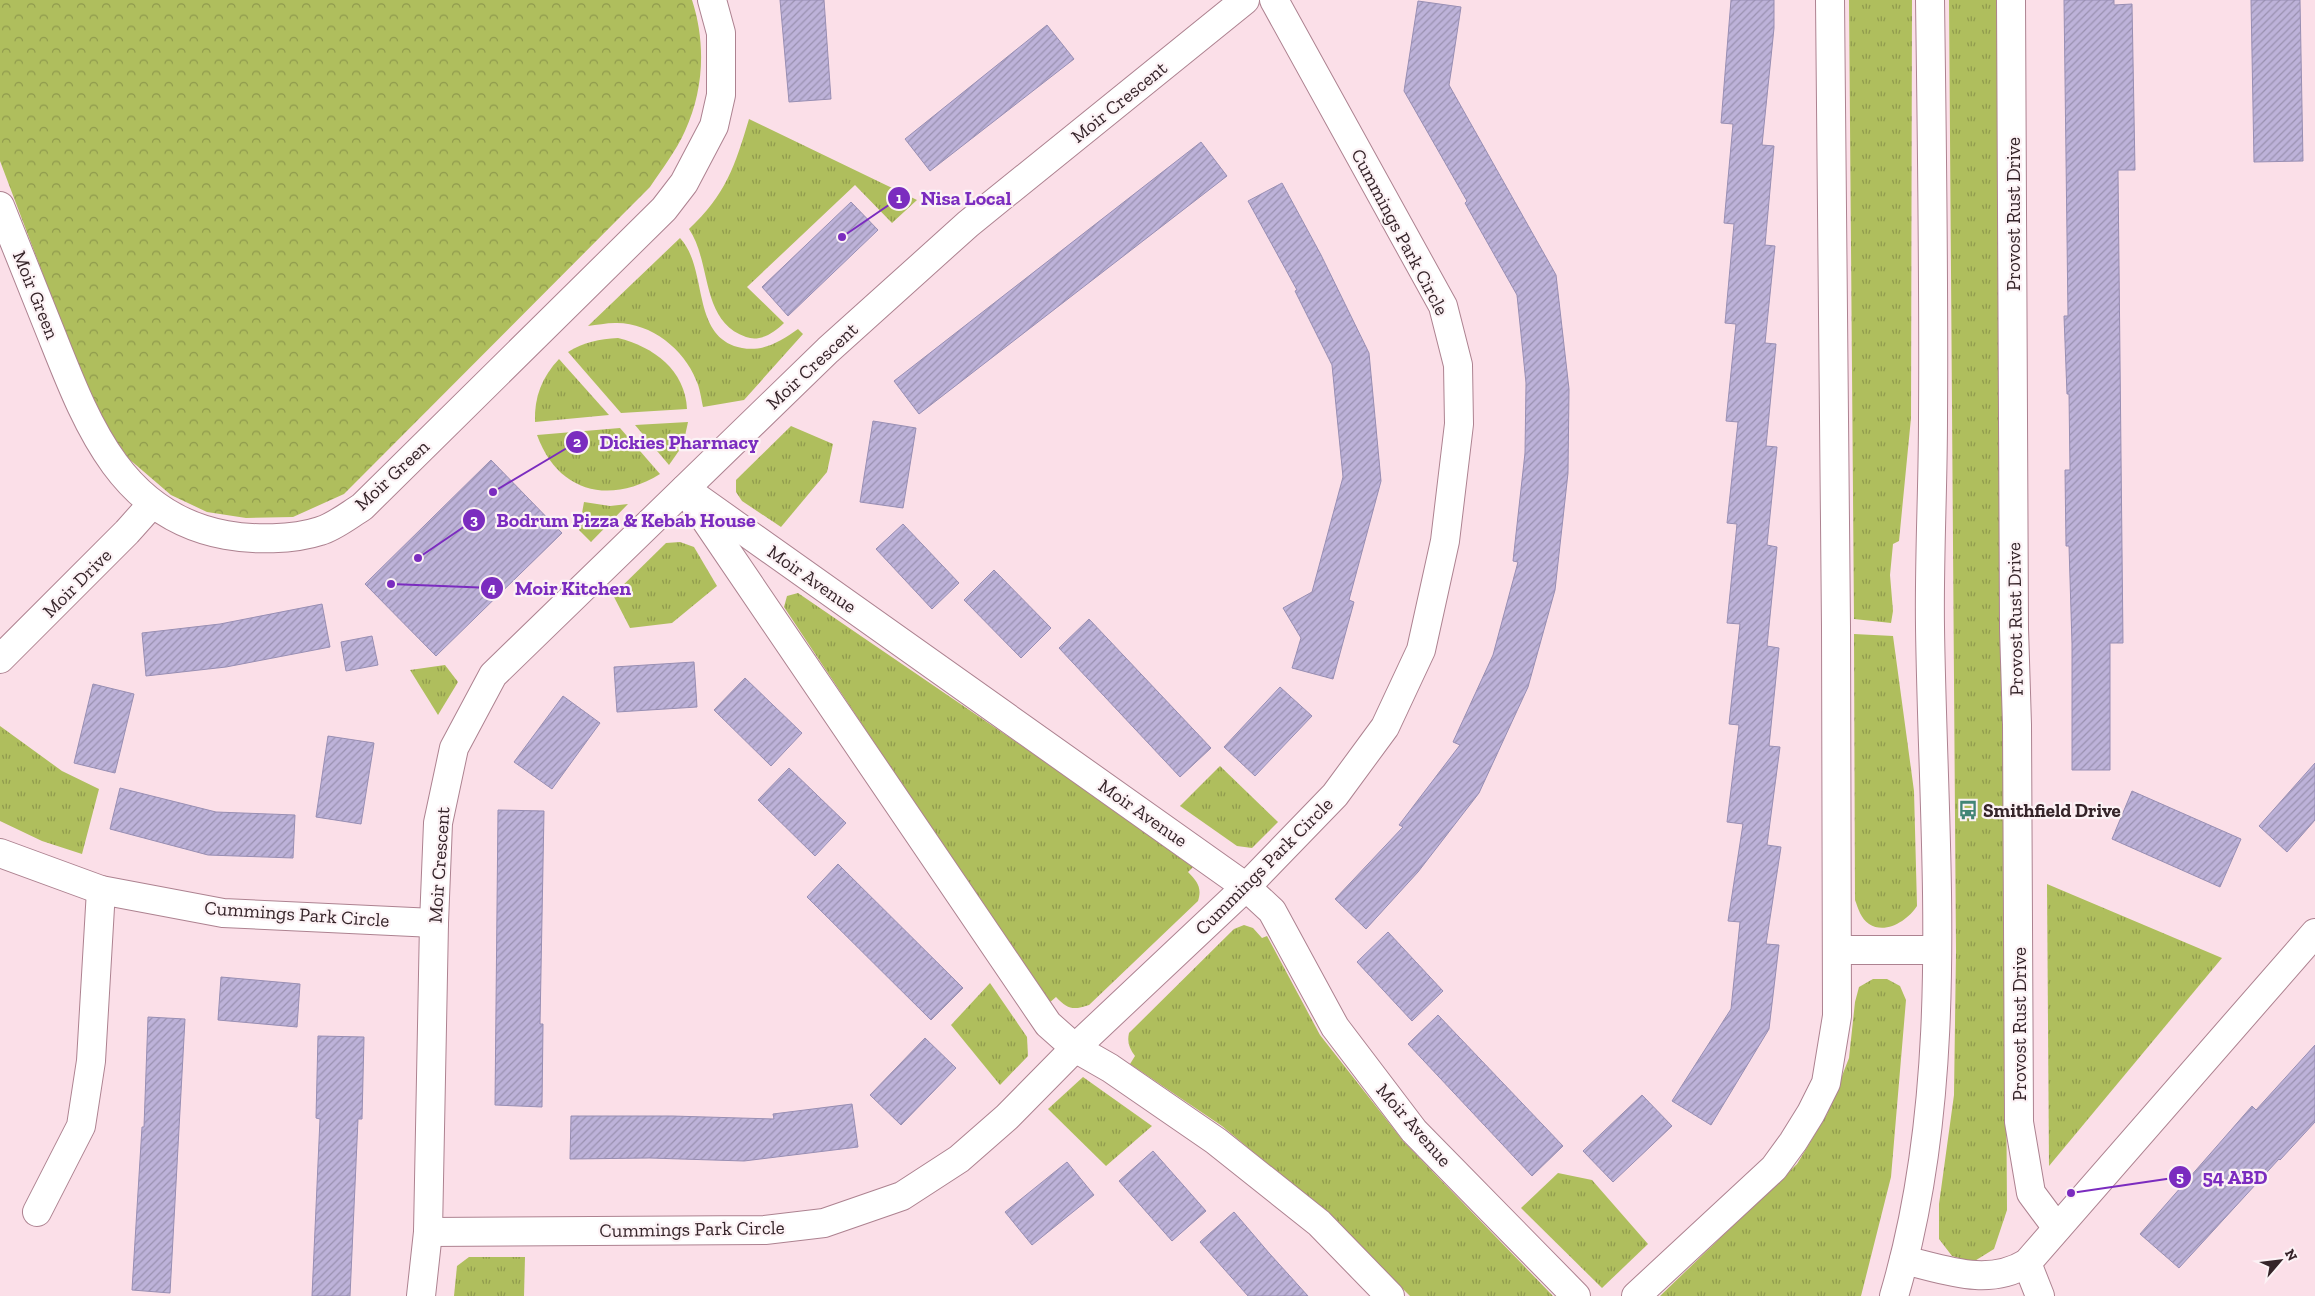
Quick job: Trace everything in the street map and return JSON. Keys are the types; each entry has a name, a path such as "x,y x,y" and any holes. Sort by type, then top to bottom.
{"street":[{"name":"Moir Green","path":"0,206 86,417 105,452 124,478 152,504 181,522 211,532 240,537 270,539 320,531 362,507 664,209 684,184 714,126 721,95 721,32 712,0"},
{"name":"Moir Crescent","path":"421,1296 428,1232 434,922 438,823 454,748 493,675 828,350 968,224 1245,0"},
{"name":"Cummings Park Circle","path":"428,1232 766,1230 824,1223 902,1196 959,1159 1007,1117 1076,1048 1246,887 1335,795 1386,727 1421,650 1445,541 1459,424 1458,365 1443,306 1274,0"},
{"path":"1636,1296 1774,1168 1811,1113 1826,1083 1836,1016 1838,950 1830,0"},
{"path":"1894,1296 1918,1205 1932,1092 1937,950 1930,623 1934,420 1930,0"},
{"name":"Provost Rust Drive","path":"2011,0 2019,1122 2031,1193 2057,1228"},
{"name":"Moir Avenue","path":"685,489 1246,887 1272,912 1335,1027 1414,1131 1576,1296"},
{"name":"Moir Avenue","path":"685,489 1048,1024 1076,1048 1110,1068 1216,1141 1319,1224 1390,1296"},
{"name":"Moir Drive","path":"0,659 127,532 152,504"},
{"name":"Cummings Park Circle","path":"0,853 101,890 224,913 434,922"},
{"path":"37,1212 81,1126 91,1061 101,890"},
{"path":"1904,1260 1968,1274 1996,1276 2014,1271 2027,1263 2315,933"},
{"path":"1838,950 1937,950"},
{"path":"2027,1263 2040,1296"}],"green space":[{"path":"0,0 692,0 699,33 701,66 696,99 685,131 650,187 344,494 293,517 246,518 207,512 171,495 129,459 95,412 0,161"},
{"path":"1849,0 1912,0 1911,418 1899,541 1893,544 1890,575 1893,611 1891,623 1854,619"},
{"path":"1949,0 1999,0 2007,1210 1994,1249 1973,1262 1952,1256 1939,1239 1939,1204 1954,1095 1956,952"},
{"path":"749,119 917,200 892,223 855,185 747,287 784,323 771,333 756,338 746,337 731,329 721,318 714,305 701,258 689,229 702,216 721,191 734,165"},
{"path":"680,238 689,251 695,267 707,317 714,331 726,342 750,349 765,347 798,329 803,334 744,400 703,407 698,386 691,369 674,348 653,332 628,324 612,323 588,326"},
{"path":"618,338 644,347 665,362 674,372 680,383 685,395 687,409 621,413 568,352 592,342"},
{"path":"559,359 609,415 535,422 536,404 540,388 548,373"},
{"path":"688,422 683,445 669,465 635,425"},
{"path":"791,426 833,444 827,472 781,527 742,501 736,492 736,480"},
{"path":"620,428 660,474 641,484 605,491 588,488 572,481 558,470 546,455 537,435"},
{"path":"584,502 610,506 628,504 591,542 579,530"},
{"path":"680,542 694,547 717,586 672,623 630,628 613,595 666,543"},
{"path":"798,593 1173,849 1193,867 1188,872 1198,885 1200,892 1198,901 1089,1005 1071,1008 1056,997 1048,1004 784,607 787,596"},
{"path":"1854,634 1893,636 1914,791 1917,906 1902,921 1882,928 1866,922 1855,900"},
{"path":"445,665 458,682 438,715 410,670"},
{"path":"0,726 62,771 99,789 82,854 42,841 0,821"},
{"path":"1220,766 1278,822 1252,848 1237,846 1180,806"},
{"path":"2047,884 2222,958 2049,1166"},
{"path":"1244,925 1253,928 1262,938 1267,936 1320,1035 1404,1142 1553,1296 1410,1296 1331,1217 1222,1126 1130,1064 1135,1056 1129,1045 1129,1033 1234,929"},
{"path":"1873,979 1887,979 1900,986 1906,1000 1891,1177 1861,1296 1660,1296 1797,1164 1827,1114 1849,1058 1855,1002 1859,987"},
{"path":"990,983 1027,1037 1028,1056 1000,1085 951,1025"},
{"path":"1083,1077 1152,1126 1106,1166 1048,1109"},
{"path":"1558,1173 1592,1180 1648,1244 1602,1288 1521,1208"},
{"path":"469,1257 525,1257 524,1296 454,1296 457,1266"}],"building":[{"path":"780,0 824,0 831,99 789,102"},
{"path":"1731,0 1774,0 1774,28 1762,145 1774,146 1765,245 1775,246 1765,343 1776,344 1766,446 1777,447 1767,545 1777,547 1767,646 1779,648 1769,746 1780,747 1767,845 1781,847 1766,944 1779,945 1769,1029 1711,1125 1672,1101 1731,1009 1740,922 1728,921 1743,824 1727,822 1739,725 1729,724 1740,624 1727,623 1737,524 1727,523 1738,422 1726,421 1736,324 1725,323 1734,224 1724,223 1733,124 1721,123"},
{"path":"2064,0 2114,0 2114,5 2132,4 2135,170 2118,170 2123,643 2110,643 2110,770 2072,770 2072,644 2069,546 2066,546 2065,470 2070,470 2069,394 2067,394 2064,316 2068,316"},
{"path":"2251,0 2300,0 2303,161 2254,162"},
{"path":"1418,1 1461,7 1449,85 1556,275 1569,389 1568,473 1555,590 1528,687 1479,793 1418,872 1366,929 1335,899 1403,827 1399,825 1460,745 1453,742 1493,655 1518,562 1513,561 1525,453 1526,383 1517,295 1465,203 1467,201 1404,91"},
{"path":"1047,25 1074,59 930,171 905,139"},
{"path":"1201,142 1227,176 919,414 894,381"},
{"path":"1282,183 1321,255 1369,353 1381,481 1349,600 1354,602 1333,679 1292,668 1301,638 1283,608 1312,592 1343,477 1332,365 1295,291 1297,290 1248,201"},
{"path":"851,202 878,230 788,316 762,287"},
{"path":"873,421 916,428 903,508 860,502"},
{"path":"491,460 562,533 436,656 365,584"},
{"path":"903,524 959,583 932,609 876,549"},
{"path":"994,570 1051,628 1021,658 964,600"},
{"path":"322,604 330,647 226,667 146,676 142,633 220,624"},
{"path":"1089,619 1211,748 1180,777 1059,648"},
{"path":"372,636 378,665 346,671 341,642"},
{"path":"694,662 697,707 617,712 614,667"},
{"path":"745,678 802,733 771,766 714,710"},
{"path":"93,684 134,694 115,773 74,763"},
{"path":"1280,687 1312,716 1255,776 1224,747"},
{"path":"563,696 600,723 552,789 514,762"},
{"path":"328,736 374,743 361,824 316,817"},
{"path":"2315,763 2315,820 2287,852 2259,826"},
{"path":"789,768 846,823 815,856 758,800"},
{"path":"120,788 216,812 295,815 293,858 208,855 110,829"},
{"path":"2132,791 2241,839 2220,887 2112,839"},
{"path":"498,810 544,811 540,1024 543,1024 542,1107 495,1105"},
{"path":"838,864 963,988 931,1020 807,897"},
{"path":"1388,932 1443,991 1412,1021 1357,962"},
{"path":"221,977 300,984 297,1027 218,1020"},
{"path":"1438,1015 1563,1146 1532,1176 1408,1044"},
{"path":"148,1017 185,1019 170,1293 132,1290 142,1127 144,1127"},
{"path":"318,1036 364,1037 362,1119 358,1119 350,1296 312,1296 320,1119 316,1118"},
{"path":"925,1038 956,1068 901,1125 870,1095"},
{"path":"2315,1045 2315,1122 2179,1268 2140,1234 2252,1106 2256,1110"},
{"path":"1642,1095 1672,1126 1613,1182 1583,1151"},
{"path":"852,1104 858,1147 744,1161 650,1158 570,1159 571,1116 774,1119 773,1114"},
{"path":"1153,1151 1206,1211 1172,1241 1119,1181"},
{"path":"1067,1162 1094,1195 1032,1245 1005,1212"},
{"path":"1234,1212 1308,1296 1248,1296 1200,1242"}],"place":[{"name":"Nisa Local","path":"842,237"},
{"name":"Dickies Pharmacy","path":"493,492"},
{"name":"Bodrum Pizza & Kebab House","path":"418,558"},
{"name":"Moir Kitchen","path":"391,584"},
{"name":"Smithfield Drive","path":"1968,810"},
{"name":"54 ABD","path":"2071,1193"}]}
